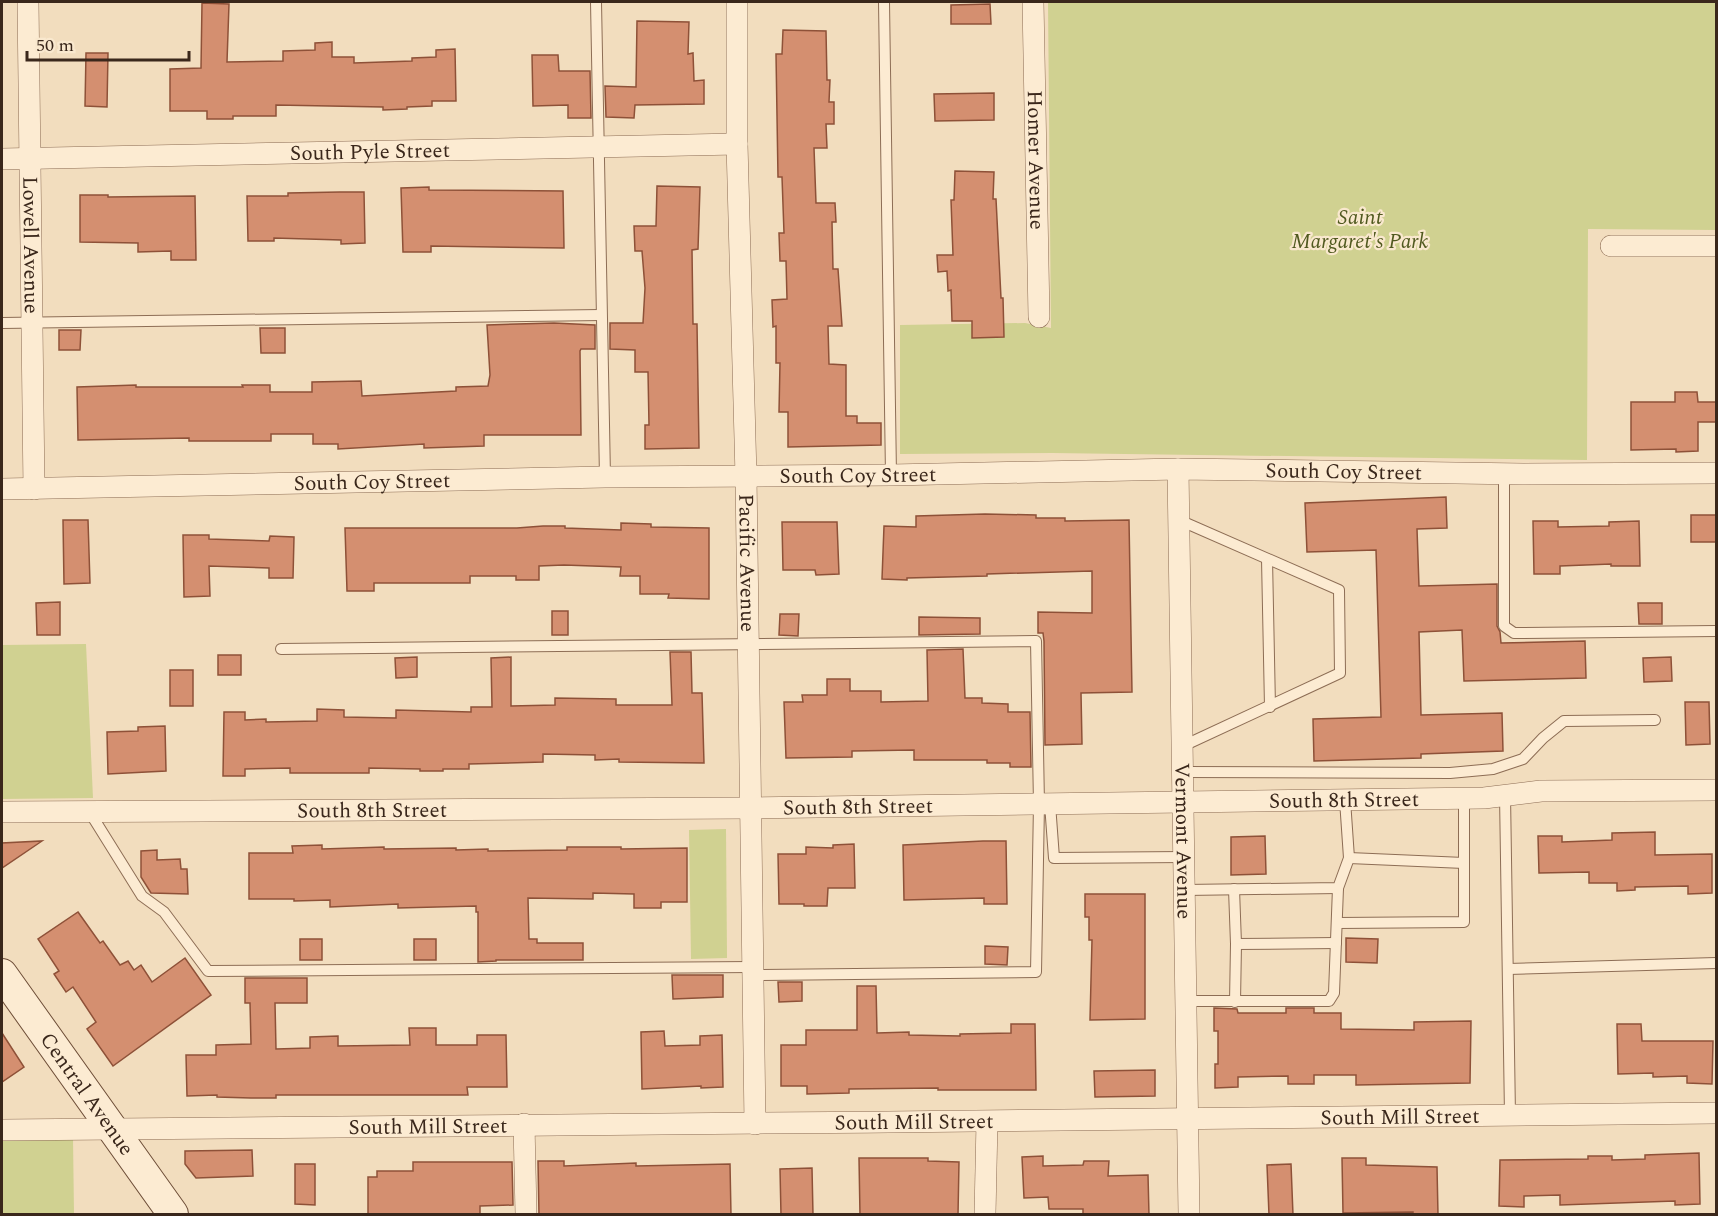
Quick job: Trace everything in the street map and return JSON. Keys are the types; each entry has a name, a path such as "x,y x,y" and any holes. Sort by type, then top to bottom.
{"main road":[{"name":"Central Avenue","path":"2,974 173,1215"}],"street":[{"name":"Lowell Avenue","path":"28,2 34,489"},
{"name":"Pacific Avenue","path":"737,2 737,144 746,476 755,1124"},
{"name":"Homer Avenue","path":"1033,2 1039,317"},
{"name":"South Pyle Street","path":"2,159 737,144"},
{"path":"1611,246 1716,246"},
{"name":"South Coy Street","path":"2,489 1178,469 1504,474 1716,473"},
{"name":"Vermont Avenue","path":"1178,469 1189,1215"},
{"name":"South 8th Street","path":"2,812 750,808 1464,798 1541,791 1716,790"},
{"name":"South Mill Street","path":"2,1130 1716,1113"},
{"path":"985,1215 987,1122"},
{"path":"524,1124 526,1215"}],"lane":[{"path":"596,2 604,477"},
{"path":"885,2 891,475"},
{"path":"2,323 601,315"},
{"path":"1504,474 1504,626 1514,633 1716,631"},
{"path":"1179,520 1339,590 1340,673 1183,746"},
{"path":"1267,558 1270,707"},
{"path":"89,810 142,896 164,912 208,971 1036,972 1044,804 1036,641 281,649"},
{"path":"1184,772 1450,773 1493,769 1523,759 1543,738 1564,721 1655,720"},
{"path":"1505,795 1510,1115"},
{"path":"1338,923 1464,922 1464,798"},
{"path":"1186,1001 1329,1001 1334,993 1338,888 1349,858 1345,800"},
{"path":"1044,804 1054,858 1185,857"},
{"path":"1349,858 1464,863"},
{"path":"1185,890 1338,888"},
{"path":"1234,889 1235,1002"},
{"path":"1236,944 1336,943"},
{"path":"1508,969 1716,963"}],"green space":[{"name":"Saint Margaret's Park","path":"1048,2 1716,2 1716,230 1588,229 1587,460 1052,453 900,454 900,325 1025,323 1051,328"},
{"path":"86,644 93,798 2,799 2,645"},
{"path":"726,829 727,958 691,959 689,830"},
{"path":"73,1138 74,1214 2,1214 2,1139"}],"building":[{"path":"202,3 229,4 227,62 283,61 283,51 315,50 315,43 332,42 332,57 354,57 354,63 412,61 412,58 436,57 436,50 455,49 456,101 432,101 432,106 383,110 383,107 276,105 276,116 233,116 233,119 207,119 207,111 170,111 170,69 201,68"},
{"path":"990,4 991,24 951,24 951,5"},
{"path":"637,21 689,22 688,54 693,53 694,81 704,80 704,104 635,105 634,118 606,117 605,86 636,87"},
{"path":"783,30 826,31 827,80 830,80 829,102 834,102 834,124 826,124 827,148 814,148 816,203 835,203 836,222 832,222 833,269 838,269 842,326 828,326 829,364 846,365 846,416 857,416 857,423 881,423 881,445 788,447 788,412 779,412 780,363 776,363 776,326 773,327 772,300 787,299 786,261 780,261 779,233 784,233 782,177 778,177 776,54 782,54"},
{"path":"86,53 108,53 107,107 85,106"},
{"path":"532,55 558,55 559,71 590,71 591,118 568,118 568,105 533,106"},
{"path":"994,93 994,120 935,121 934,94"},
{"path":"955,171 994,172 993,199 996,199 1004,337 972,338 972,321 952,321 951,290 948,291 947,271 938,272 937,255 953,255 951,200 954,200"},
{"path":"657,186 700,187 698,249 692,250 693,324 697,324 699,448 645,449 645,425 649,425 648,372 635,372 635,350 610,349 610,323 643,323 645,288 642,251 635,251 634,226 656,226"},
{"path":"429,187 429,190 563,191 564,248 431,246 431,252 403,252 401,188"},
{"path":"364,192 365,243 341,244 341,240 274,238 274,241 248,241 247,196"},
{"path":"80,195 195,196 196,260 171,260 171,251 138,252 138,243 80,242"},
{"path":"554,323 595,325 595,349 581,349 580,351 581,435 484,435 484,446 424,448 424,444 338,449 338,444 313,444 313,434 271,434 271,441 189,441 189,438 78,440 77,387 270,385 270,392 312,392 312,382 361,381 362,396 456,391 456,387 488,386 490,375 487,325"},
{"path":"260,328 285,328 285,353 261,353"},
{"path":"59,330 81,330 80,350 59,350"},
{"path":"1675,392 1697,392 1698,402 1716,402 1716,422 1698,422 1698,451 1631,450 1631,402 1675,402"},
{"path":"1446,497 1447,528 1417,529 1419,586 1497,584 1497,626 1501,643 1585,641 1586,678 1464,681 1462,630 1419,632 1421,715 1502,713 1503,751 1421,754 1421,758 1314,761 1313,719 1381,717 1376,550 1307,552 1305,503"},
{"path":"1036,515 1036,518 1065,518 1065,521 1129,520 1132,692 1081,693 1082,744 1045,745 1044,641 1043,633 1038,633 1038,612 1092,613 1092,571 987,574 987,576 907,578 907,580 882,579 884,526 916,527 916,516"},
{"path":"1691,515 1716,515 1716,542 1691,542"},
{"path":"63,520 88,520 90,583 64,584"},
{"path":"1533,521 1558,521 1558,527 1609,526 1609,522 1639,521 1640,566 1611,566 1611,564 1560,566 1560,574 1534,574"},
{"path":"782,522 837,522 839,574 816,575 815,570 783,570"},
{"path":"621,523 651,524 651,527 709,528 709,599 668,598 669,594 640,594 640,576 620,576 621,567 564,565 539,566 539,580 516,580 516,576 470,576 470,583 374,583 374,591 347,591 345,528 565,526 565,528 621,530"},
{"path":"183,535 209,535 209,539 269,541 270,536 294,537 293,578 269,578 269,568 209,566 210,596 184,597"},
{"path":"60,602 60,635 37,635 36,603"},
{"path":"1638,603 1662,603 1662,624 1639,624"},
{"path":"552,611 568,611 568,635 552,635"},
{"path":"780,614 799,614 798,636 779,635"},
{"path":"919,617 980,618 980,634 919,635"},
{"path":"963,649 965,698 982,698 982,703 1008,704 1008,712 1030,712 1031,767 1010,767 1010,763 987,763 987,760 914,760 914,750 852,751 852,757 786,758 784,702 803,702 802,695 827,695 827,679 850,679 850,691 881,691 881,702 928,701 927,650"},
{"path":"670,652 691,652 692,693 702,693 704,763 619,762 619,759 595,760 595,755 543,754 543,762 469,764 469,769 443,769 443,771 369,768 369,773 290,773 290,768 245,769 245,776 223,776 224,712 245,712 245,720 266,719 266,722 317,721 317,709 344,710 344,717 396,718 396,710 471,712 471,707 492,707 491,658 511,657 511,706 555,705 555,698 616,699 616,705 672,705"},
{"path":"218,655 241,655 241,675 218,675"},
{"path":"417,657 417,677 396,678 395,658"},
{"path":"1671,657 1672,681 1644,682 1643,658"},
{"path":"170,670 193,670 193,706 170,706"},
{"path":"1685,702 1709,702 1710,744 1686,745"},
{"path":"165,726 166,771 108,774 107,732 138,731 138,727"},
{"path":"1655,832 1655,855 1712,854 1712,893 1688,894 1688,886 1635,887 1635,890 1617,891 1617,883 1589,883 1589,872 1539,873 1538,836 1562,836 1562,842 1612,840 1612,833"},
{"path":"1265,836 1266,874 1231,875 1231,837"},
{"path":"42,841 2,868 2,843"},
{"path":"1006,841 1007,904 984,904 984,898 904,900 903,845"},
{"path":"854,844 855,888 828,888 827,906 779,904 778,854 806,854 806,847 833,848 833,845"},
{"path":"322,845 322,849 384,847 384,849 488,849 488,851 567,850 567,847 687,848 687,902 661,902 661,908 634,908 634,894 593,893 593,899 528,898 529,939 537,939 537,943 583,943 583,960 478,962 476,906 398,908 398,904 330,907 330,900 249,899 249,853 293,853 292,846"},
{"path":"157,850 157,860 180,859 181,869 187,869 188,894 151,893 141,877 141,851"},
{"path":"1085,894 1145,894 1145,1019 1090,1020 1092,940 1089,940 1089,917 1085,917"},
{"path":"78,912 100,943 103,941 120,965 128,961 134,970 141,965 152,982 185,958 211,995 113,1066 87,1029 96,1022 73,987 66,992 54,974 59,971 38,939"},
{"path":"1346,938 1378,939 1377,963 1346,962"},
{"path":"300,939 322,939 322,960 300,960"},
{"path":"414,939 436,939 436,960 414,960"},
{"path":"985,946 1008,947 1007,965 985,964"},
{"path":"672,975 723,975 723,997 673,999"},
{"path":"245,978 307,978 307,1003 275,1003 276,1049 310,1048 310,1037 338,1036 338,1046 410,1045 409,1028 436,1028 436,1045 477,1045 477,1035 506,1035 507,1087 467,1087 468,1095 276,1095 276,1098 187,1096 186,1055 216,1055 216,1045 251,1044 250,1003 245,1003"},
{"path":"778,982 802,982 802,1001 779,1002"},
{"path":"857,986 876,986 877,1033 909,1032 909,1035 960,1036 960,1034 1011,1033 1011,1024 1035,1024 1036,1090 849,1089 849,1093 807,1094 807,1086 781,1086 781,1045 806,1045 806,1030 857,1030"},
{"path":"1214,1008 1237,1009 1238,1013 1286,1013 1286,1008 1314,1008 1314,1013 1341,1013 1341,1029 1414,1030 1414,1022 1471,1021 1470,1083 1356,1085 1356,1075 1314,1075 1314,1084 1288,1084 1288,1076 1238,1077 1238,1087 1215,1088 1218,1031 1214,1031"},
{"path":"1617,1024 1641,1024 1642,1041 1713,1041 1712,1084 1687,1083 1687,1076 1653,1077 1653,1073 1618,1074"},
{"path":"664,1031 665,1046 700,1045 700,1036 722,1035 723,1087 642,1089 641,1032"},
{"path":"2,1033 24,1067 2,1082"},
{"path":"1155,1070 1155,1096 1095,1097 1094,1071"},
{"path":"252,1150 253,1176 196,1178 185,1164 185,1151"},
{"path":"1699,1153 1700,1204 1675,1205 1675,1201 1560,1205 1560,1195 1524,1196 1524,1207 1499,1206 1500,1160 1588,1159 1588,1156 1612,1156 1612,1160 1645,1159 1645,1155"},
{"path":"1043,1156 1043,1166 1083,1165 1084,1161 1109,1161 1108,1176 1148,1175 1149,1215 1083,1214 1083,1209 1049,1209 1048,1197 1024,1198 1022,1157"},
{"path":"859,1158 928,1158 928,1161 959,1162 958,1215 860,1215"},
{"path":"1342,1158 1366,1158 1366,1165 1437,1167 1438,1215 1413,1215 1413,1212 1343,1213"},
{"path":"538,1161 564,1161 564,1166 636,1163 636,1166 730,1164 731,1215 539,1215"},
{"path":"413,1162 512,1162 513,1205 480,1206 480,1215 368,1215 368,1177 377,1177 377,1171 413,1171"},
{"path":"295,1164 315,1164 315,1205 295,1204"},
{"path":"1291,1164 1293,1215 1269,1215 1267,1165"},
{"path":"812,1168 813,1215 781,1215 780,1169"}]}
